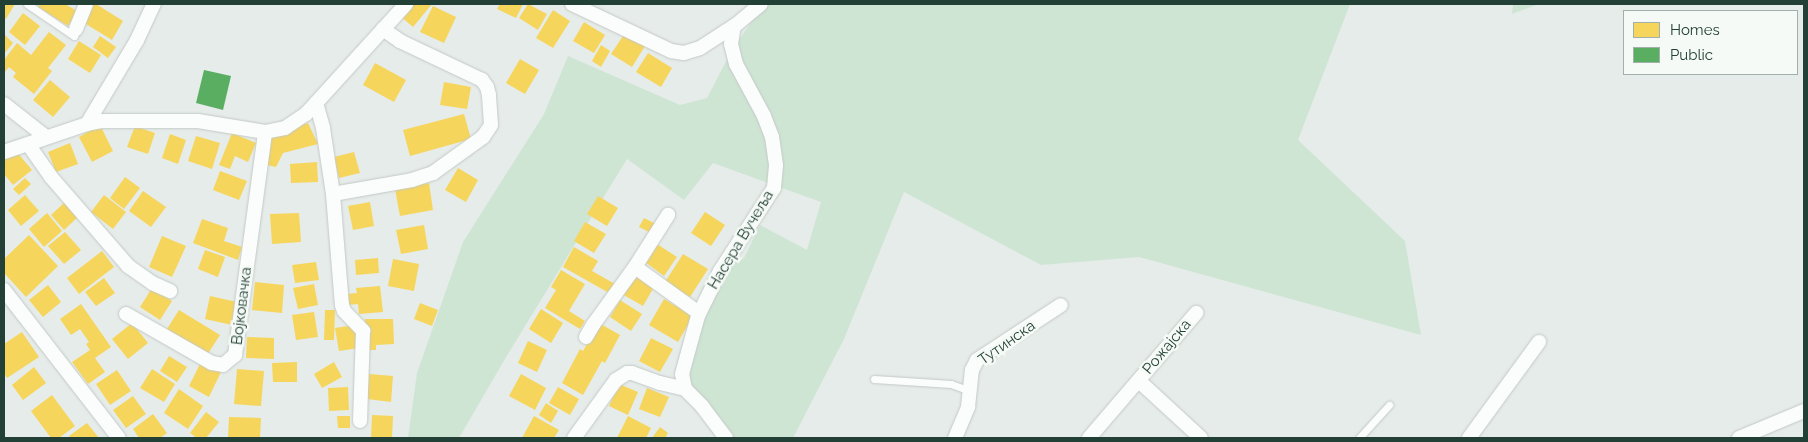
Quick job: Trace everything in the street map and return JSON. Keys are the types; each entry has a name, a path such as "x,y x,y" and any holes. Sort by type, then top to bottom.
{"street":[{"path":"76,29 86,4"},
{"path":"87,124 137,40 154,4"},
{"path":"4,152 87,124 122,120 179,120 214,123 265,132 277,131 293,124 316,103 406,4"},
{"path":"572,4 671,51 684,53 700,48 734,26 761,4"},
{"name":"Насера Вучеља","path":"684,389 683,368 699,313 720,271 774,188 772,137 764,116 732,54 731,44 734,26"},
{"path":"332,194 412,180 433,173 483,137 491,125 489,95 487,86 482,80 400,41 383,29"},
{"path":"316,103 324,128 342,305 344,311 363,331 360,421"},
{"path":"4,104 46,137"},
{"name":"Војковачка","path":"126,314 212,363 223,365 236,355 265,132"},
{"path":"28,144 51,177 128,266 152,283 170,291"},
{"path":"586,337 592,325 636,267 668,215"},
{"path":"636,267 699,313"},
{"path":"4,290 119,438"},
{"name":"Тутинска","path":"955,438 968,407 972,370 977,360 1061,305"},
{"name":"Рожајска","path":"1088,438 1196,314"},
{"path":"1469,438 1539,342"},
{"path":"574,438 616,380 632,372 684,389 703,407 726,438"},
{"name":"Рожајска","path":"1139,381 1201,438"},
{"path":"1738,438 1804,411"}],"lane":[{"path":"27,4 74,36 76,29"},
{"path":"874,379 951,384 970,391"},
{"path":"1360,438 1389,405"}],"green space":[{"path":"769,4 1350,4 1298,140 1405,241 1421,335 1139,257 1041,265 904,192 844,339 793,438 732,438 686,380 702,315 724,270 744,258 760,225 807,250 821,202 713,163 684,200 627,159 459,438 408,438 417,373 463,242 544,114 568,56 680,105 707,98 731,52 760,9"},
{"path":"1513,4 1539,4 1512,14"}],"building: Homes":[{"path":"4,4 15,4 6,19 4,17"},
{"path":"40,4 65,4 77,11 68,26 38,7"},
{"path":"91,4 96,4 123,21 112,40 81,21"},
{"path":"410,4 432,4 413,27 400,16"},
{"path":"500,4 523,4 516,18 497,9"},
{"path":"528,4 547,14 538,30 519,18"},
{"path":"433,6 456,17 444,43 420,32"},
{"path":"553,10 570,21 553,48 536,38"},
{"path":"23,13 40,26 25,45 9,32"},
{"path":"584,22 605,35 594,53 573,41"},
{"path":"49,32 66,45 48,68 52,71 34,94 13,77 16,73 9,67 4,73 4,60 17,43 31,55"},
{"path":"625,33 645,46 632,67 611,54"},
{"path":"4,34 13,43 4,54"},
{"path":"100,36 116,47 108,58 93,47"},
{"path":"79,41 101,55 90,73 68,59"},
{"path":"601,45 610,51 601,67 592,61"},
{"path":"648,53 672,68 661,87 636,72"},
{"path":"520,59 539,70 525,94 506,83"},
{"path":"375,63 406,80 394,102 363,85"},
{"path":"50,80 70,97 53,117 33,100"},
{"path":"444,82 471,87 467,109 440,105"},
{"path":"464,114 471,139 410,156 403,130"},
{"path":"308,123 318,144 283,153 276,167 262,164 266,137"},
{"path":"100,125 113,151 92,162 79,137"},
{"path":"135,126 155,133 148,154 127,147"},
{"path":"232,133 256,143 248,162 235,156 230,169 219,165"},
{"path":"170,134 186,140 178,164 162,158"},
{"path":"196,136 220,143 212,169 188,161"},
{"path":"70,143 78,164 56,172 48,152"},
{"path":"16,151 32,170 13,185 4,174 4,160"},
{"path":"354,152 360,173 339,178 334,157"},
{"path":"317,162 318,182 291,183 290,164"},
{"path":"458,168 478,180 466,202 445,190"},
{"path":"220,171 247,181 239,200 213,190"},
{"path":"125,177 140,188 124,209 110,198"},
{"path":"25,178 31,184 19,195 13,189"},
{"path":"429,183 433,210 400,216 395,189"},
{"path":"143,191 166,207 151,227 129,211"},
{"path":"25,195 39,211 21,226 8,210"},
{"path":"104,195 126,212 113,229 91,212"},
{"path":"598,196 618,208 607,226 587,214"},
{"path":"65,202 79,216 64,230 51,215"},
{"path":"370,202 374,226 353,230 348,206"},
{"path":"705,212 725,225 711,246 691,233"},
{"path":"47,213 62,231 44,247 29,229"},
{"path":"299,213 301,242 272,244 270,214"},
{"path":"644,218 656,224 651,233 639,227"},
{"path":"202,219 228,228 224,241 242,247 238,260 193,243"},
{"path":"585,222 606,234 594,253 574,241"},
{"path":"424,225 428,249 401,254 396,230"},
{"path":"65,232 81,250 64,264 48,246"},
{"path":"29,235 58,266 26,297 4,273 4,259"},
{"path":"162,236 186,246 172,277 149,267"},
{"path":"657,244 677,257 664,276 645,262"},
{"path":"574,247 598,261 592,271 615,284 609,293 563,267"},
{"path":"205,250 225,257 218,277 198,269"},
{"path":"102,251 114,267 79,294 67,278"},
{"path":"683,254 708,269 690,297 665,282"},
{"path":"378,258 379,273 356,275 355,260"},
{"path":"393,259 419,264 414,291 388,286"},
{"path":"316,262 319,280 295,283 292,265"},
{"path":"561,270 585,284 569,311 585,321 580,329 545,308 556,290 551,287"},
{"path":"634,275 654,287 643,306 622,294"},
{"path":"104,278 115,293 96,306 85,292"},
{"path":"255,282 284,285 282,313 252,310"},
{"path":"314,284 318,305 298,309 293,288"},
{"path":"48,285 61,302 43,317 29,300"},
{"path":"380,286 383,312 359,314 358,304 348,305 347,294 357,293 356,288"},
{"path":"152,288 172,301 160,320 140,307"},
{"path":"210,296 237,302 232,325 205,319"},
{"path":"664,299 693,316 678,342 649,325"},
{"path":"620,300 642,314 631,331 610,317"},
{"path":"420,303 438,310 432,326 414,319"},
{"path":"81,304 111,347 95,358 105,372 88,384 72,362 90,350 86,344 89,342 80,329 71,335 60,319"},
{"path":"541,309 563,323 551,343 529,329"},
{"path":"179,310 220,335 207,355 167,329"},
{"path":"325,310 335,310 334,340 324,340"},
{"path":"314,312 318,337 296,340 292,315"},
{"path":"365,319 393,319 394,344 376,345 376,350 366,350"},
{"path":"132,323 148,343 128,359 112,339"},
{"path":"599,323 620,335 605,363 602,361 583,395 562,383 580,349 583,351"},
{"path":"355,325 359,348 339,351 335,328"},
{"path":"22,332 39,357 7,378 4,373 4,344"},
{"path":"247,337 274,338 274,359 246,358"},
{"path":"651,338 673,349 660,372 639,361"},
{"path":"528,341 547,350 537,372 518,363"},
{"path":"169,356 187,367 177,382 160,371"},
{"path":"201,362 221,372 209,397 189,386"},
{"path":"297,362 297,382 273,382 272,363"},
{"path":"334,362 342,377 322,388 314,374"},
{"path":"34,367 46,383 23,400 12,385"},
{"path":"152,369 175,384 164,402 140,388"},
{"path":"237,369 264,371 261,406 234,404"},
{"path":"117,370 131,391 110,405 96,384"},
{"path":"369,374 393,376 391,402 367,399"},
{"path":"521,374 546,388 535,410 509,396"},
{"path":"619,384 638,392 628,415 609,406"},
{"path":"348,387 349,410 329,411 328,388"},
{"path":"558,387 579,399 570,415 549,403"},
{"path":"647,388 669,397 660,417 639,409"},
{"path":"179,389 203,406 188,429 164,413"},
{"path":"52,395 75,426 59,438 51,438 31,411"},
{"path":"133,396 146,414 126,428 113,410"},
{"path":"546,403 558,411 551,423 539,415"},
{"path":"206,412 219,422 206,438 197,438 190,433"},
{"path":"153,414 167,433 160,438 139,438 133,429"},
{"path":"372,415 393,416 392,438 371,438"},
{"path":"337,416 350,416 350,428 338,428"},
{"path":"534,416 559,430 554,438 522,438"},
{"path":"628,416 651,428 646,438 617,438"},
{"path":"229,417 261,418 260,438 228,438"},
{"path":"87,423 99,438 71,438 69,436"},
{"path":"660,427 668,433 665,438 652,438"}],"building: Public":[{"path":"204,70 231,76 223,110 196,103"}]}
